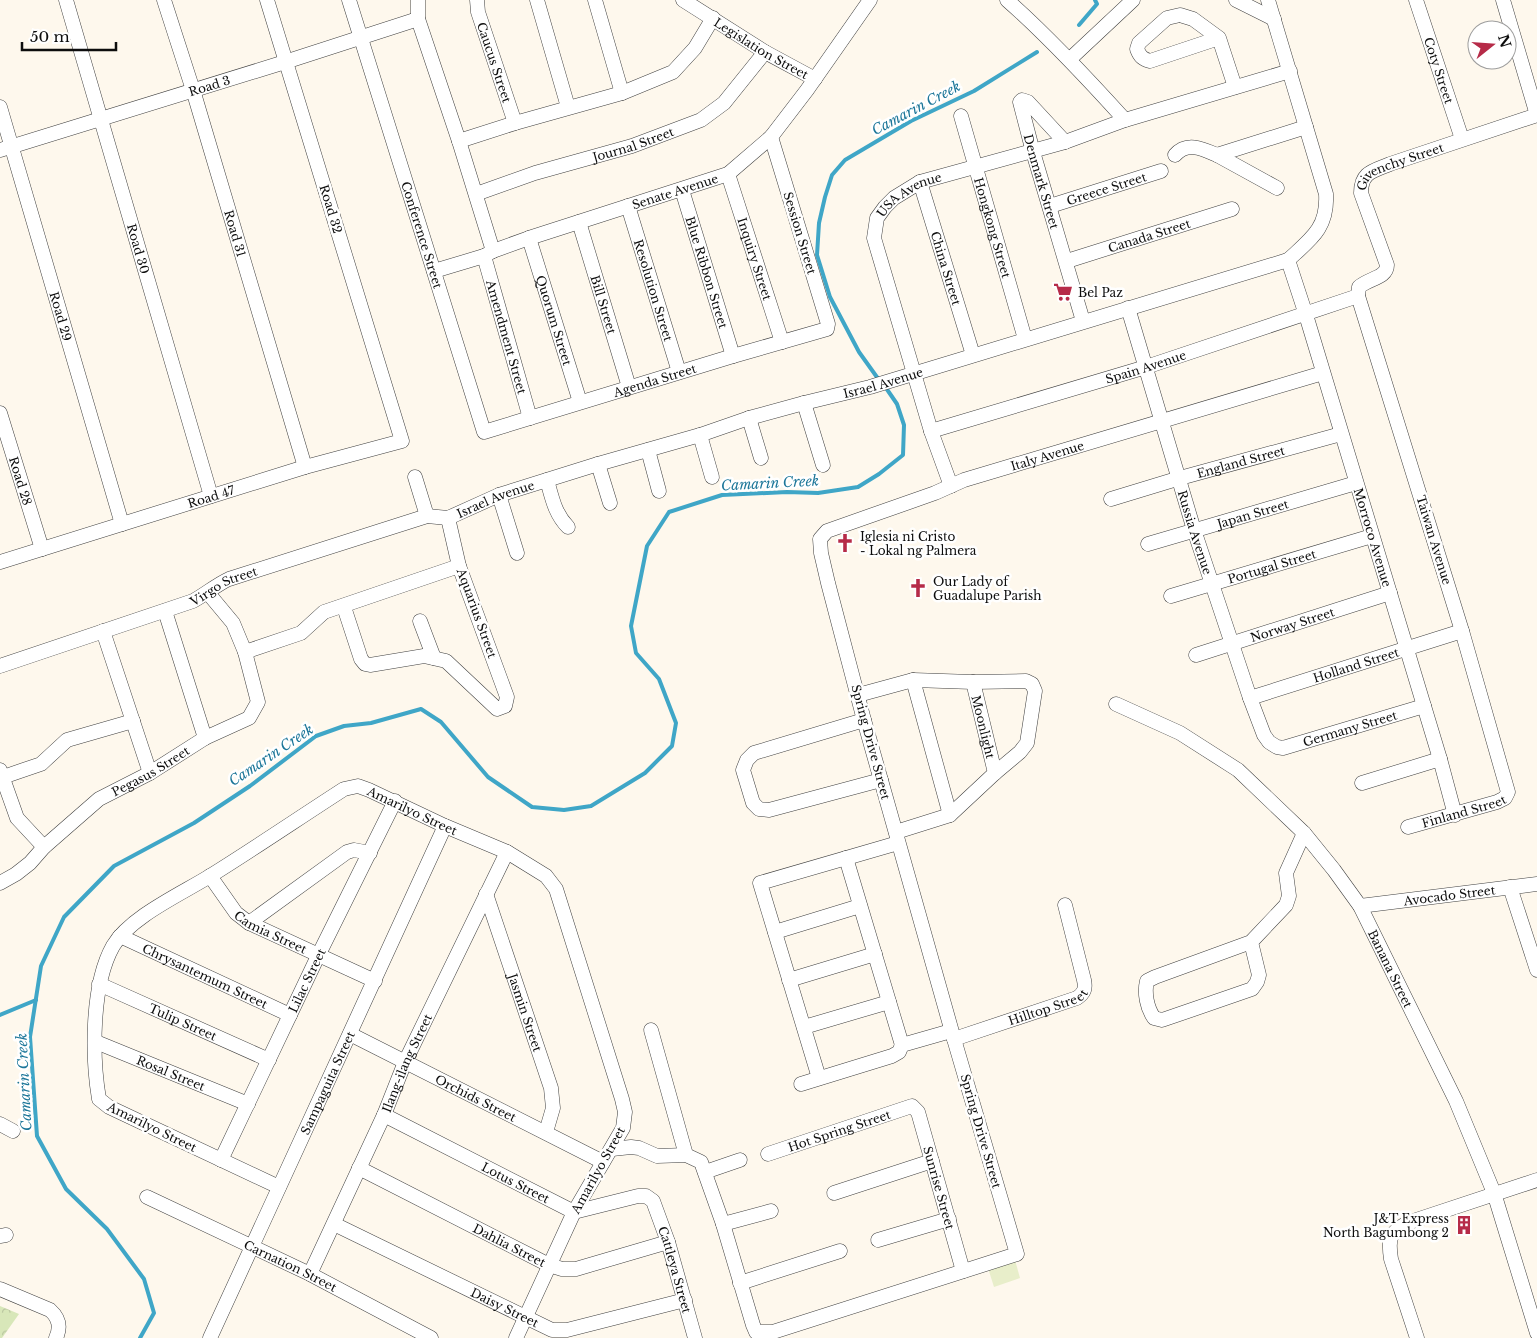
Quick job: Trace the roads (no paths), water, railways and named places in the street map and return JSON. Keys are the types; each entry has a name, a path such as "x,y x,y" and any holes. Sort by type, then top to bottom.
{"street":[{"name":"Road 30","path":"66,0 211,496"},
{"name":"Road 31","path":"164,0 193,90 305,467"},
{"name":"Road 32","path":"267,0 396,419"},
{"name":"Conference Street","path":"349,0 484,432"},
{"path":"412,0 476,194 488,253"},
{"path":"418,0 418,19"},
{"name":"Caucus Street","path":"476,0 478,12 515,123"},
{"path":"538,0 568,107"},
{"path":"595,0 622,93"},
{"name":"Legislation Street","path":"683,0 765,52 815,79"},
{"name":"Senate Avenue","path":"434,270 728,174 771,137 815,79 870,0"},
{"path":"1007,0 1066,55 1125,120"},
{"path":"1066,55 1133,0"},
{"path":"1236,0 1274,19"},
{"name":"Israel Avenue","path":"448,518 499,495 598,464 700,435 749,418 915,374 1024,339 1288,260 1313,237 1322,223 1327,209 1326,194 1268,0"},
{"name":"Coty Street","path":"1416,0 1462,139"},
{"path":"1503,0 1537,115"},
{"path":"1219,38 1150,61 1144,60 1139,55 1137,49 1139,43 1167,18 1180,14 1193,19 1219,38 1235,87"},
{"path":"460,141 568,107 622,93 673,72 695,48 714,18"},
{"name":"Road 3","path":"6,148 286,62 418,19"},
{"name":"Journal Street","path":"476,194 535,173 632,146 702,120 724,103 765,52"},
{"name":"USA Avenue","path":"951,486 931,431 874,238 877,218 885,207 894,198 920,182 1033,152 1125,120 1290,71"},
{"name":"Denmark Street","path":"1064,142 1028,102 1022,100 1020,102 1083,321"},
{"name":"Road 29","path":"0,107 6,148 122,524"},
{"name":"Givenchy Street","path":"1358,296 1360,287 1366,281 1387,271 1387,265 1361,193 1361,182 1368,174 1390,164 1537,115"},
{"name":"Hongkong Street","path":"961,116 1024,339"},
{"path":"1217,155 1306,127"},
{"name":"Session Street","path":"771,137 828,324 827,329"},
{"path":"1175,156 1190,147 1200,148 1217,155 1277,188"},
{"name":"Greece Street","path":"1050,206 1161,171"},
{"name":"Inquiry Street","path":"728,174 782,342"},
{"name":"China Street","path":"920,182 973,355"},
{"name":"Blue Ribbon Street","path":"682,190 733,356"},
{"name":"Resolution Street","path":"628,206 678,372"},
{"name":"Canada Street","path":"1067,261 1232,209"},
{"name":"Bill Street","path":"579,222 629,388"},
{"name":"Quorum Street","path":"530,238 580,402"},
{"name":"Amendment Street","path":"488,253 530,418"},
{"name":"Morroco Avenue","path":"1288,260 1440,759 1455,815"},
{"name":"Spain Avenue","path":"931,431 1146,367 1306,315 1358,296"},
{"name":"Taiwan Avenue","path":"1358,296 1462,631 1506,784"},
{"name":"Russia Avenue","path":"1128,308 1194,530 1232,645 1264,735 1269,742 1277,747"},
{"name":"Agenda Street","path":"484,432 678,372 827,329"},
{"name":"Italy Avenue","path":"828,583 821,553 820,539 827,531 964,480 1322,373"},
{"path":"804,403 823,465"},
{"name":"Road 28","path":"0,413 42,549"},
{"path":"749,418 761,458"},
{"name":"Road 47","path":"0,562 305,467 402,441 396,419"},
{"name":"England Street","path":"1111,499 1341,434"},
{"path":"700,435 712,477"},
{"path":"648,450 659,491"},
{"path":"598,464 610,503"},
{"path":"415,476 427,516"},
{"path":"547,480 554,508 560,519 568,527"},
{"name":"Japan Street","path":"1148,544 1356,483"},
{"path":"499,495 517,553"},
{"name":"Virgo Street","path":"0,666 193,601 229,578 427,516 448,518"},
{"name":"Aquarius Street","path":"434,658 446,661 497,709 506,706 507,697 459,566 448,518"},
{"name":"Portugal Street","path":"1171,596 1372,536"},
{"path":"208,593 233,623 245,652 301,633 324,612 459,566"},
{"name":"Spring Drive Street","path":"705,1172 723,1224 753,1325 756,1332 763,1334 1017,1254 952,1035 864,720 828,583"},
{"name":"Norway Street","path":"1196,655 1390,593"},
{"path":"344,606 361,659 365,664 370,666 424,656 434,658"},
{"path":"165,611 205,738"},
{"path":"420,621 434,658"},
{"path":"103,631 150,773"},
{"name":"Holland Street","path":"1250,698 1462,631"},
{"name":"Pegasus Street","path":"0,882 16,874 30,863 44,847 99,799 150,773 205,738 249,718 258,702 245,652"},
{"path":"912,680 950,815"},
{"path":"819,1078 760,884 846,858 950,815 995,773 1011,762 1027,743 1035,690 1032,684 1026,681 912,680 858,695"},
{"name":"Moonlight","path":"973,682 995,773"},
{"name":"Banana Street","path":"1116,704 1180,733 1238,770 1304,833 1360,906 1456,1101 1494,1193 1537,1332"},
{"name":"Germany Street","path":"1277,747 1284,748 1424,706"},
{"path":"44,847 17,818 1,774 41,764 67,740 133,720"},
{"path":"864,720 754,753 747,760 743,770 753,803 759,809 769,810 881,780"},
{"path":"1362,783 1440,759"},
{"name":"Finland Street","path":"1408,827 1455,815 1505,798 1508,792 1506,784"},
{"name":"Amarilyo Street","path":"279,1187 108,1107 99,1099 96,1083 96,1006 99,984 112,947 132,924 344,789 358,786 506,852 546,876 556,889 622,1099 625,1112 623,1128 574,1212 516,1338"},
{"name":"Lilac Street","path":"221,1160 318,956 395,801"},
{"name":"Sampaguita Street","path":"210,1338 445,826"},
{"path":"1251,942 1259,975 1252,989 1162,1020 1154,1018 1150,1012 1145,989 1147,981 1154,976 1251,942 1286,906 1289,896 1286,873 1304,833"},
{"path":"249,923 347,852 354,850 370,853"},
{"name":"Ilang-ilang Street","path":"310,1274 384,1115 405,1062 506,852"},
{"path":"801,1084 892,1056 899,1052 902,1045 846,858"},
{"name":"Camia Street","path":"210,876 236,913 249,923 375,981"},
{"name":"Avocado Street","path":"1360,906 1537,884"},
{"path":"1510,887 1537,970"},
{"name":"Jasmin Street","path":"486,894 552,1088 553,1108 546,1132"},
{"name":"Hilltop Street","path":"952,1035 1077,998 1083,994 1084,980 1066,904"},
{"path":"775,932 860,906"},
{"name":"Chrysantemum Street","path":"120,936 290,1015"},
{"path":"789,980 874,954"},
{"name":"Tulip Street","path":"99,984 269,1060"},
{"path":"804,1028 889,1002"},
{"path":"651,1030 686,1155"},
{"name":"Orchids Street","path":"350,1034 603,1162"},
{"path":"902,1045 952,1035"},
{"name":"Rosal Street","path":"96,1042 248,1104"},
{"name":"Sunrise Street","path":"912,1106 918,1112 963,1271"},
{"name":"Hot Spring Street","path":"768,1154 912,1106"},
{"name":"Lotus Street","path":"384,1115 574,1212"},
{"path":"612,1149 631,1147 639,1148 657,1156 686,1155 701,1162 705,1172 740,1160"},
{"path":"834,1193 932,1161"},
{"name":"Dahlia Street","path":"359,1168 562,1270 576,1269 668,1242"},
{"path":"1417,1338 1391,1259 1390,1236 1407,1223 1537,1180"},
{"name":"Cattleya Street","path":"574,1212 638,1196 646,1196 653,1201 668,1242 695,1338"},
{"name":"Carnation Street","path":"147,1197 310,1274 431,1338"},
{"path":"723,1224 771,1211"},
{"path":"878,1240 949,1219"},
{"name":"Daisy Street","path":"334,1224 552,1330 567,1330 685,1300"},
{"path":"740,1283 840,1251"},
{"path":"0,1289 50,1310 55,1315 60,1329 56,1338"}],"waterway":[{"name":"Camarin Creek","path":"1079,25 1097,4 1095,0"},
{"name":"Camarin Creek","path":"879,380 859,352 830,297 817,255 819,223 832,175 845,160 911,121 974,91 1037,52"},
{"name":"Camarin Creek","path":"140,1338 154,1313 144,1279 107,1229 66,1189 37,1136 30,1037 41,966 64,917 114,866 194,823 250,786 316,736 344,726 371,723 421,709 441,722 488,777 532,807 564,810 591,806 645,773 672,746 676,723 659,679 636,653 631,626 647,546 669,512 722,495 787,492 818,493 858,487 879,474 903,455 904,425 897,404 884,385"},
{"path":"0,1015 36,1000"}],"place":[{"name":"Bel Paz","path":"1063,292"},
{"name":"Iglesia ni Cristo - Lokal ng Palmera","path":"845,543"},
{"name":"Our Lady of Guadalupe Parish","path":"918,588"},
{"name":"J&T Express North Bagumbong 2","path":"1464,1225"}]}
